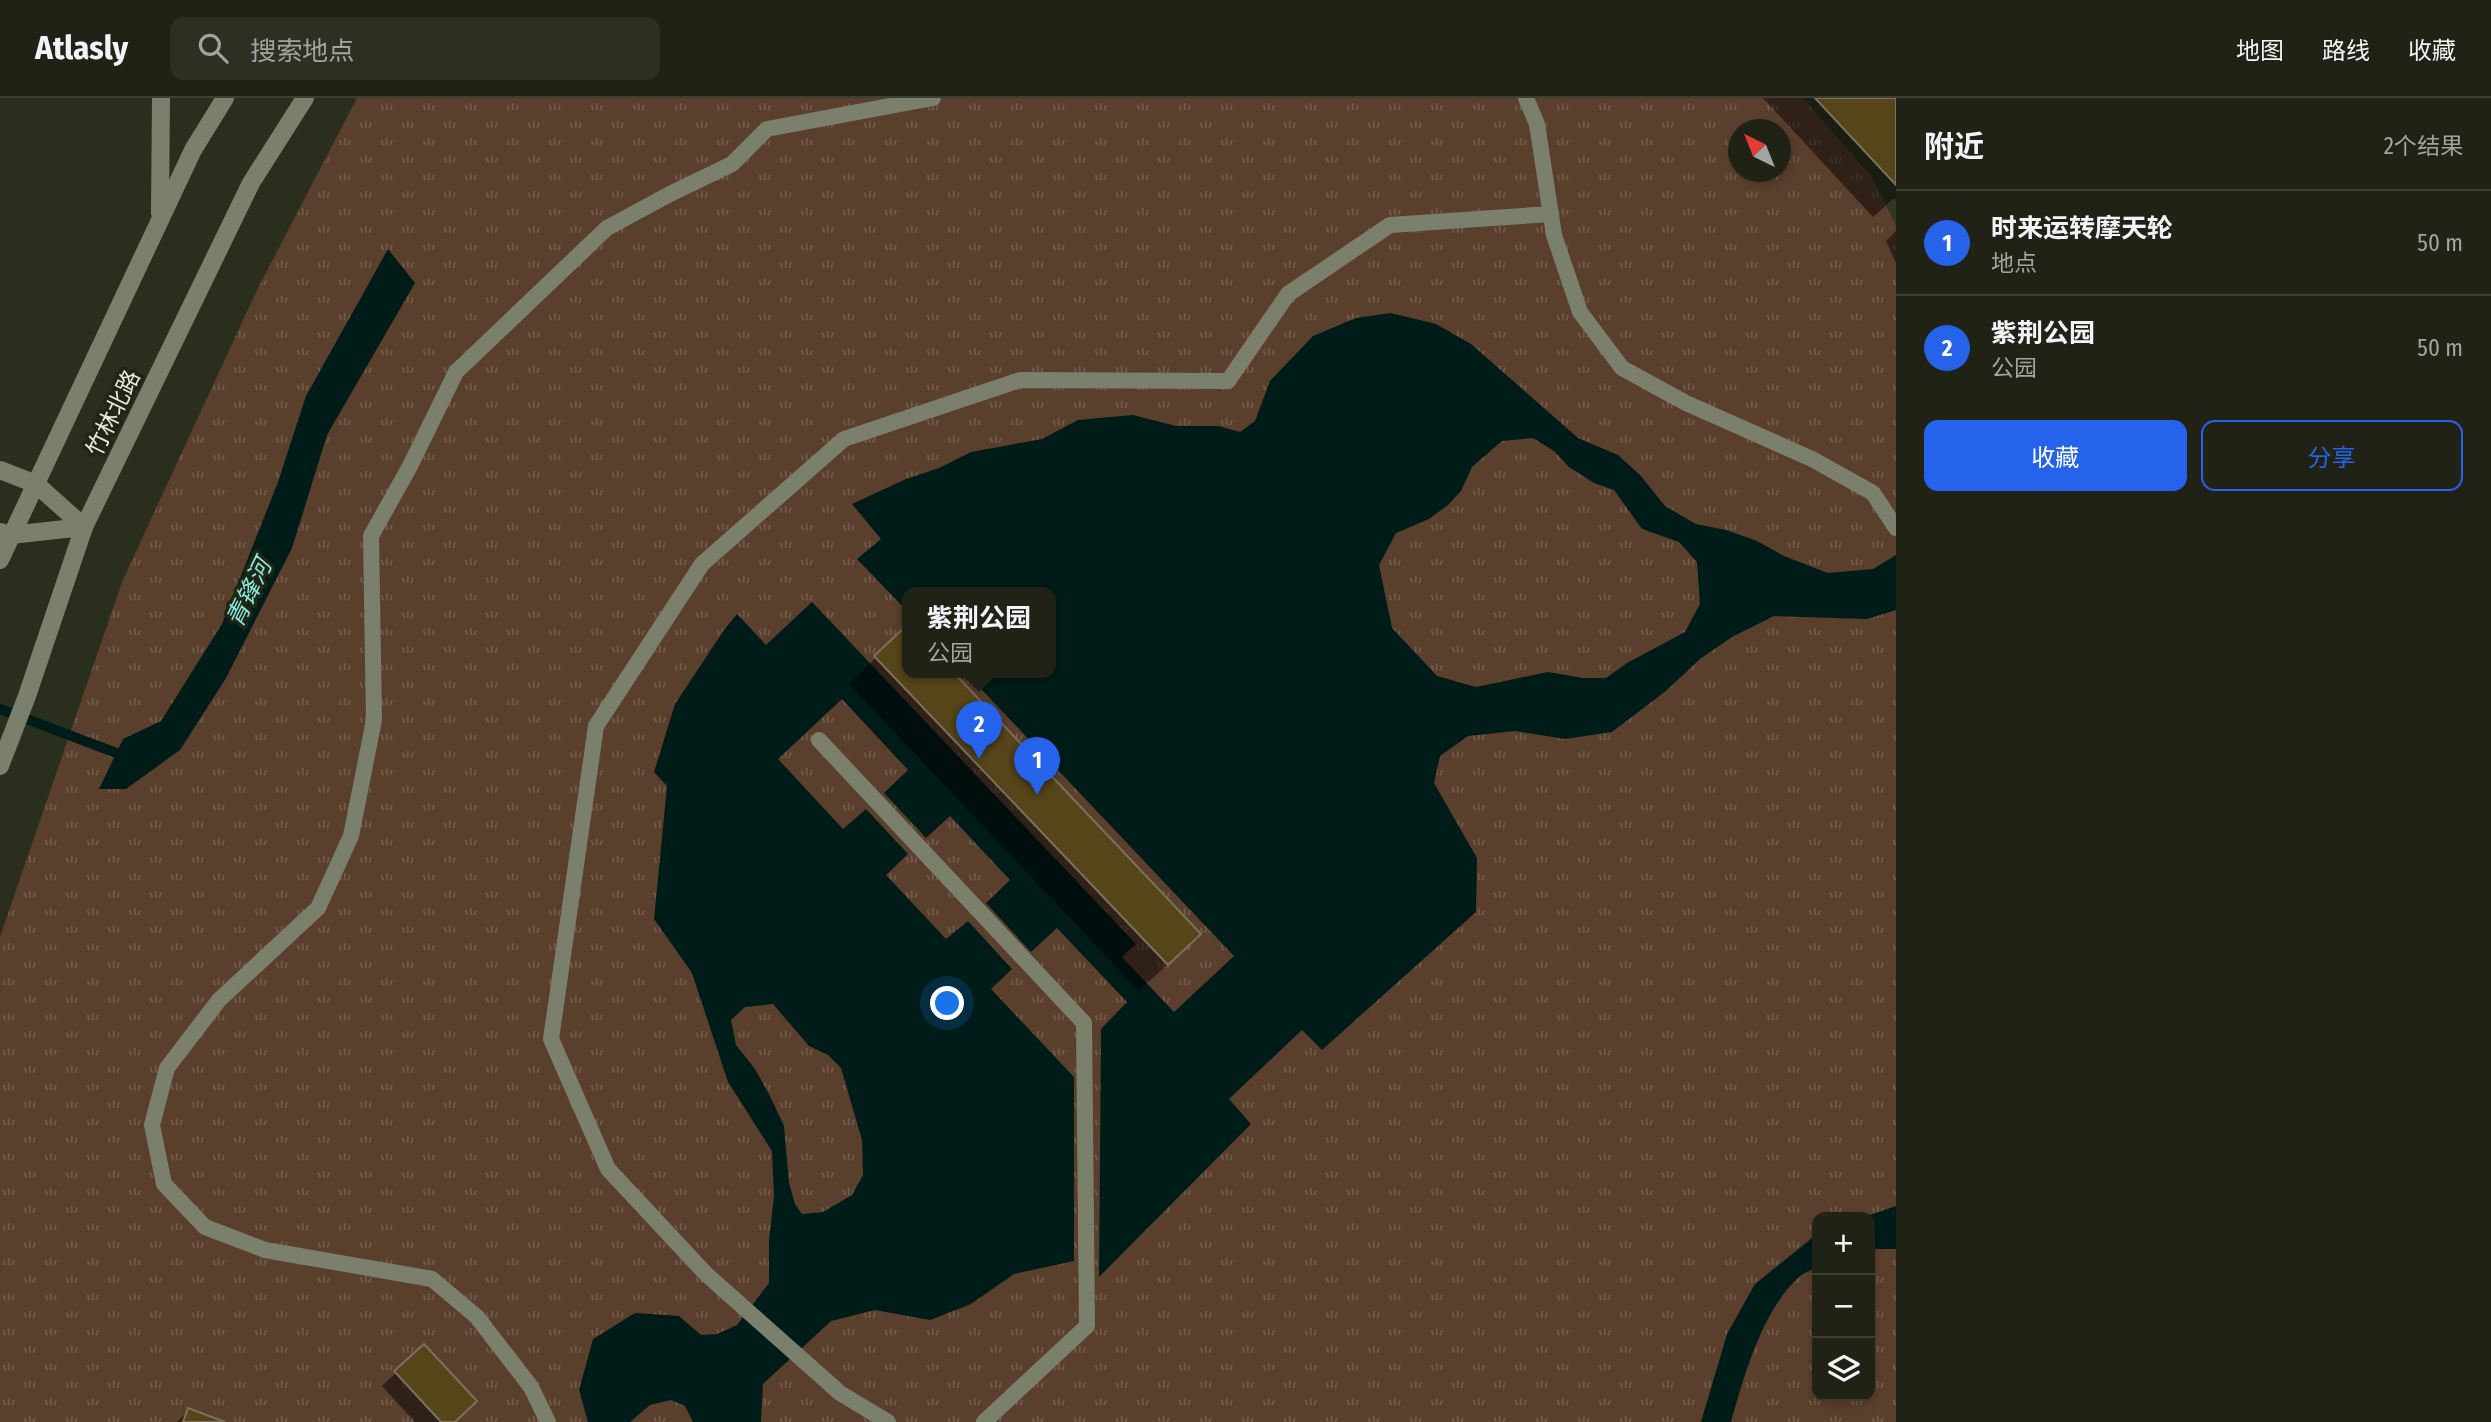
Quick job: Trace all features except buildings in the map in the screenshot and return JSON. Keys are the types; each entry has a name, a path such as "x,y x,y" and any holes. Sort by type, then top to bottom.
{"main road":[{"path":"160,221 161,98"},
{"name":"竹林北路","path":"0,560 5,533 36,484 193,150 225,98"},
{"name":"竹林北路","path":"0,766 27,696 84,527 251,183 306,98"},
{"path":"0,470 36,484 84,527"},
{"path":"5,533 84,527"}],"lane":[{"path":"548,1422 531,1387 477,1317 432,1279 265,1250 205,1227 164,1184 152,1125 167,1068 219,1000 318,908 351,836 374,720 371,536 410,466 456,372 607,228 732,164 767,129 933,98"},
{"path":"1526,98 1537,124 1554,235 1580,312 1622,368 1686,403 1812,459 1872,493 1896,528"},
{"path":"888,1422 840,1393 706,1275 608,1168 551,1039 596,726 702,564 844,439 1020,380 1228,381 1288,294 1390,225 1550,214"},
{"path":"819,740 1084,1023 1087,1326 984,1422"}],"shaded area":[{"path":"1803,98 1896,98 1896,225 1871,176"}],"green space":[{"path":"357,98 1803,98 1871,176 1896,225 1896,1422 0,1422 0,937 122,582 257,290"}],"water":[{"path":"388,249 415,283 327,435 292,548 226,678 180,750 126,789 99,789 123,739 161,721 222,624 278,482 306,396"},
{"path":"1391,313 1436,324 1471,344 1578,438 1618,455 1641,476 1665,506 1696,524 1726,530 1757,541 1784,556 1828,573 1873,569 1896,555 1896,610 1867,619 1774,616 1732,637 1700,659 1666,691 1612,732 1565,739 1515,731 1468,736 1440,756 1434,783 1477,858 1476,912 1322,1050 1302,1030 1229,1099 1251,1124 1099,1277 1101,1029 1127,1002 1057,928 1031,952 986,903 1010,880 950,816 926,838 884,793 908,770 842,699 778,759 843,829 866,809 908,854 886,875 946,939 968,921 1012,969 991,989 1074,1077 1074,1261 1014,1274 971,1304 930,1320 875,1310 831,1321 763,1384 761,1422 693,1422 685,1406 671,1400 650,1405 630,1422 588,1422 579,1390 593,1339 635,1313 679,1316 701,1335 717,1334 737,1325 769,1283 769,1241 774,1196 772,1151 728,1082 692,973 654,919 667,786 654,772 675,704 724,630 737,614 766,645 812,602 1136,944 1122,957 1174,1012 1234,956 971,678 1056,678 1056,587 902,587 902,606 857,559 881,539 852,504 971,452 1042,439 1078,420 1133,415 1176,426 1218,426 1240,432 1255,421 1270,381 1313,336 1356,318","holes":["1533,438 1554,451 1569,467 1594,483 1614,490 1642,529 1679,542 1697,562 1700,604 1685,632 1627,663 1606,678 1583,678 1548,672 1476,687 1437,676 1392,628 1379,565 1396,533 1429,519 1448,505 1461,491 1472,467 1502,441","773,1004 809,1046 828,1055 841,1068 862,1140 863,1175 852,1195 823,1212 802,1214 795,1204 789,1183 784,1126 755,1069 736,1045 731,1020 745,1007"]},
{"path":"1896,1206 1896,1249 1875,1249 1875,1213"},
{"path":"1812,1238 1812,1270 1798,1278 1785,1292 1764,1326 1731,1422 1701,1422 1727,1334 1755,1284"}],"waterway":[{"name":"青锋河","path":"0,709 127,757"}],"place":[{"name":"紫荆公园","path":"979,759"},
{"name":"时来运转摩天轮","path":"1037,795"}]}
